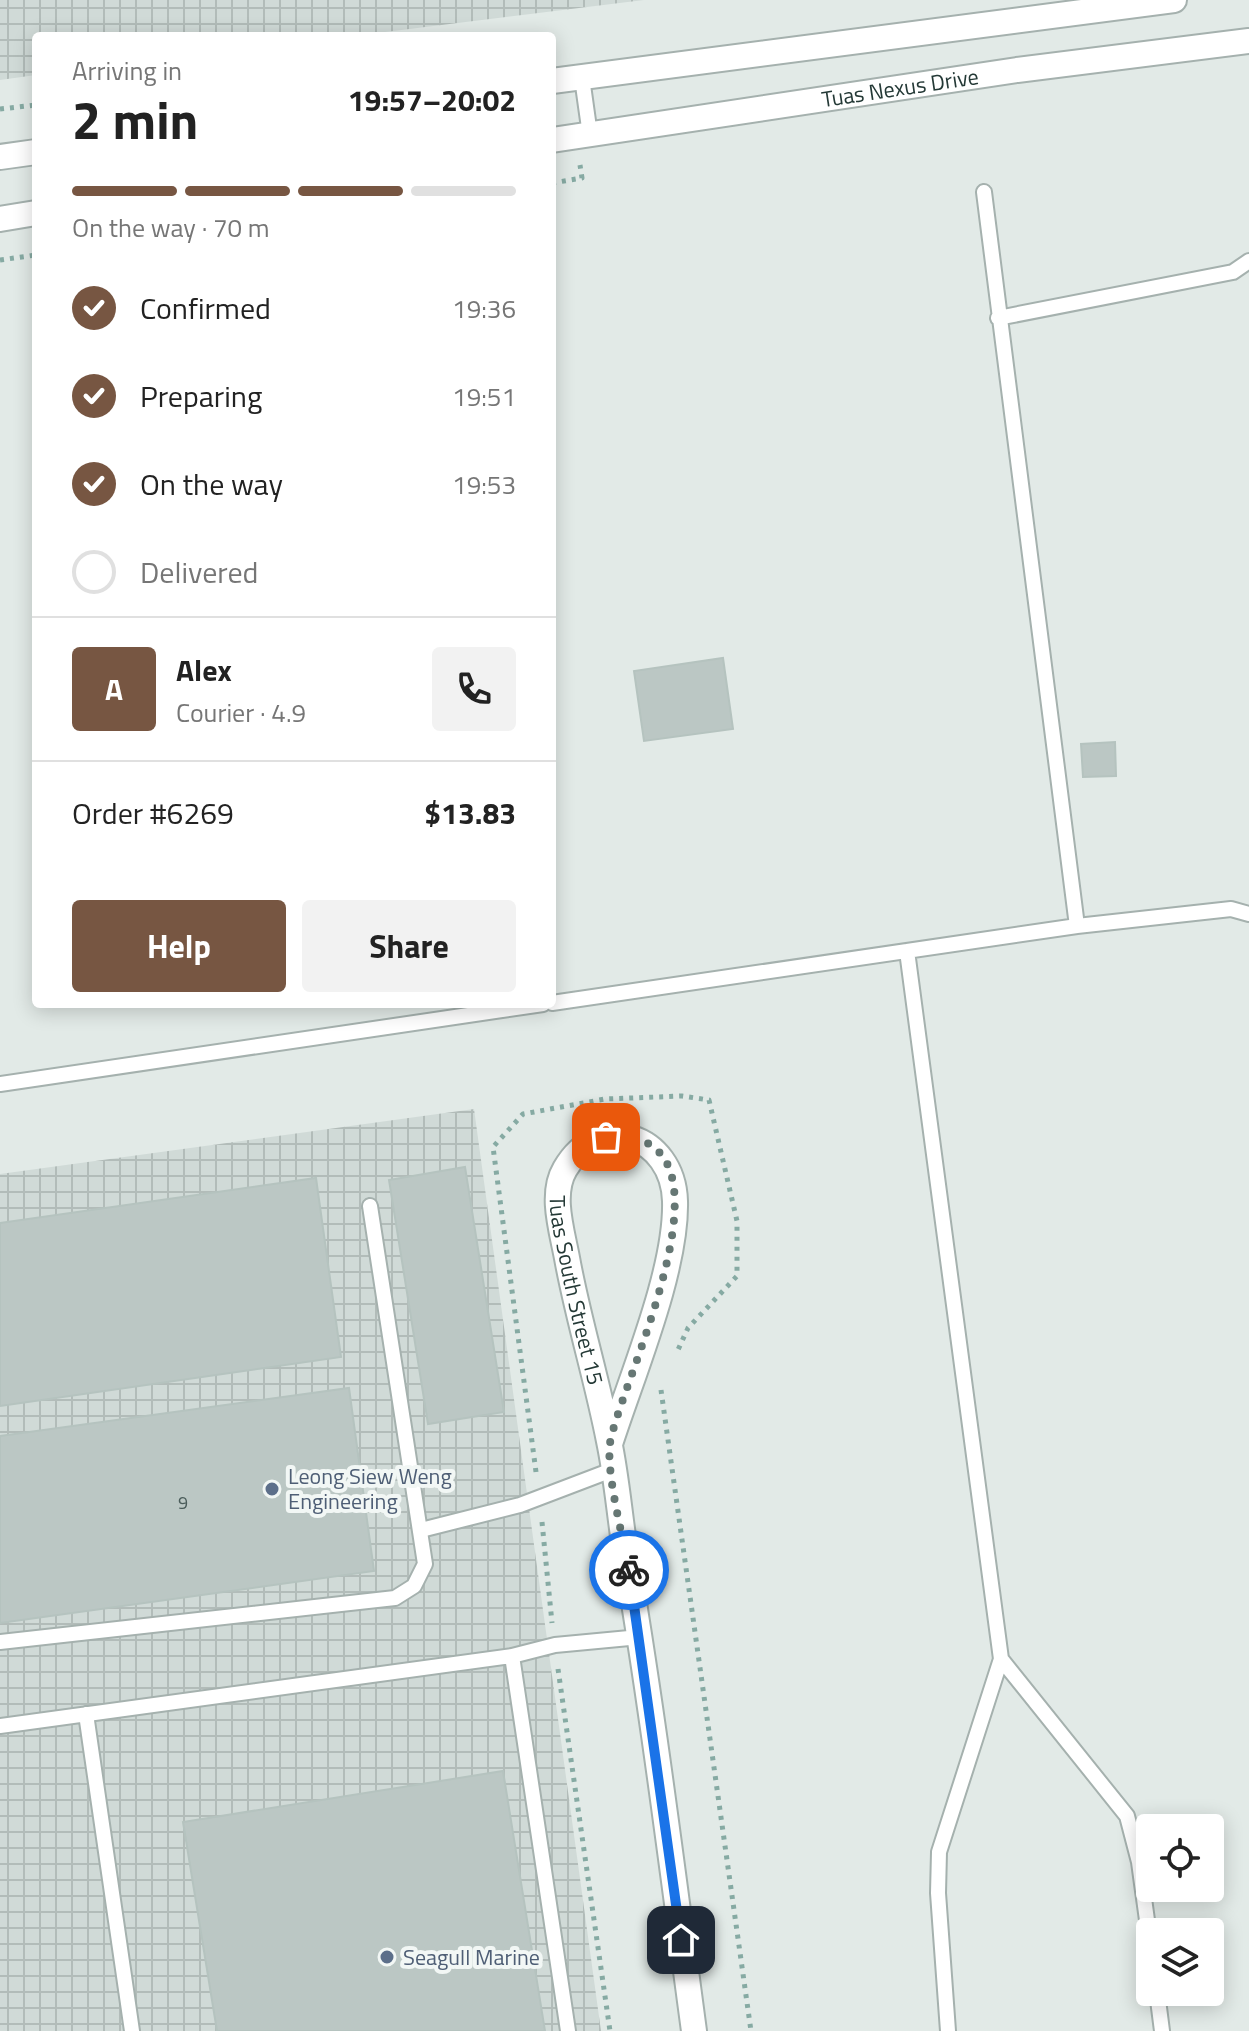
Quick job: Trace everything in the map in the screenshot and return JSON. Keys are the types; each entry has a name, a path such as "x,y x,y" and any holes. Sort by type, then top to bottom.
{"street":[{"path":"556,81 1174,0"},
{"name":"Tuas Nexus Drive","path":"556,139 1017,70 1249,41"},
{"path":"0,157 32,153"},
{"path":"0,219 32,214"},
{"name":"Tuas South Street 15","path":"610,1444 666,1270 674,1231 675,1198 671,1175 647,1142 626,1135 606,1137 581,1150 564,1170 558,1209 574,1299 610,1444 694,2031"}],"lane":[{"path":"582,78 590,135"},
{"path":"984,192 1077,926"},
{"path":"998,318 1233,272 1249,261"},
{"path":"556,1002 1077,926 1231,909 1249,914"},
{"path":"907,951 1001,1659 939,1852 948,2031"},
{"path":"0,1084 516,1008"},
{"path":"0,1642 395,1598 414,1586 425,1564 370,1206"},
{"path":"421,1530 539,1497 612,1470"},
{"path":"0,1726 512,1656 555,1645 640,1637"},
{"path":"512,1656 568,2031"},
{"path":"1001,1659 1127,1816 1139,1862 1147,1918"},
{"path":"86,1714 132,2031"},
{"path":"1159,2006 1162,2031"}],"path":[{"path":"0,109 32,105"},
{"path":"0,260 32,256"},
{"path":"539,1497 555,1645 610,2031"}],"shaded area":[{"path":"0,0 644,0 385,32 32,32 32,76 0,80"},
{"path":"474,1109 601,2031 0,2031 0,1174"}],"building":[{"path":"723,658 733,729 644,741 634,671"},
{"path":"1115,742 1116,776 1083,777 1081,744"},
{"path":"465,1167 504,1412 428,1424 389,1180"},
{"path":"316,1178 341,1357 0,1406 0,1223"},
{"path":"349,1388 374,1571 0,1623 0,1436"},
{"path":"503,1771 545,2031 217,2031 183,1822"}],"way so far":[{"path":"606,1137 626,1135 647,1142 662,1158 671,1175 675,1198 674,1231 666,1270 610,1444 629,1570"}],"place":[{"name":"Leong Siew Weng Engineering","path":"272,1489"},
{"name":"Seagull Marine","path":"387,1957"}],"route":[{"path":"629,1570 681,1940"}]}
